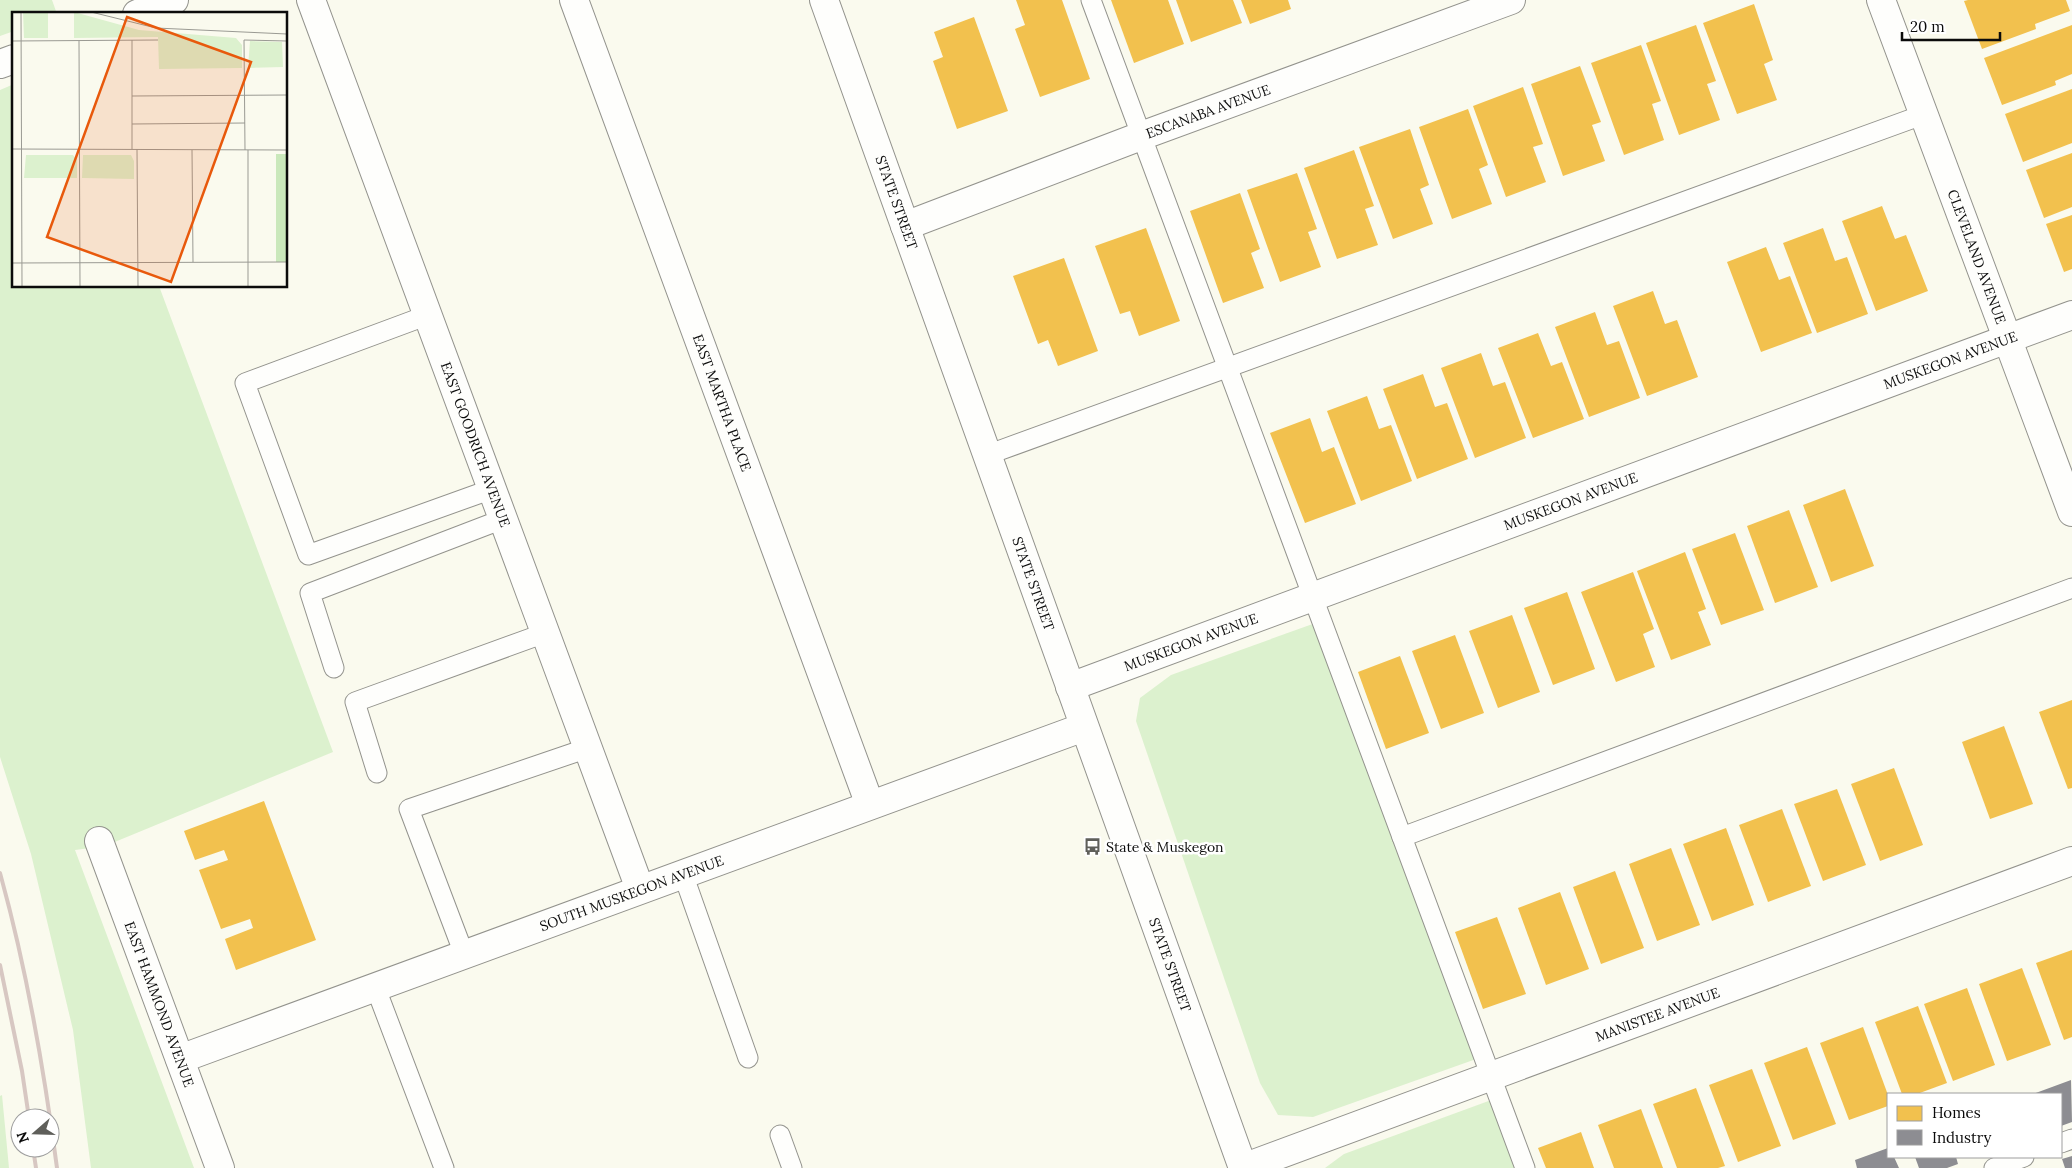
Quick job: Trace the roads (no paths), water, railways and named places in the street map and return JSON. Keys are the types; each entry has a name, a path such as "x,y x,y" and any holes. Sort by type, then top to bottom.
{"street":[{"path":"142,12 174,0"},
{"name":"EAST GOODRICH AVENUE","path":"311,0 640,889"},
{"name":"EAST MARTHA PLACE","path":"574,0 870,805"},
{"name":"STATE STREET","path":"824,0 1243,1168"},
{"name":"ESCANABA AVENUE","path":"905,226 1141,136 1511,0"},
{"name":"CLEVELAND AVENUE","path":"1882,0 2072,512"},
{"path":"0,64 12,60"},
{"name":"MUSKEGON AVENUE","path":"1070,687 2072,315"},
{"name":"SOUTH MUSKEGON AVENUE","path":"180,1060 375,986 1084,727"},
{"name":"EAST HAMMOND AVENUE","path":"99,841 220,1168"},
{"name":"MANISTEE AVENUE","path":"1243,1168 2072,861"}],"lane":[{"path":"1091,0 1525,1168"},
{"path":"987,455 1925,114"},
{"path":"428,315 245,383 308,555 492,489"},
{"path":"334,668 310,593 503,519"},
{"path":"1402,837 2072,588"},
{"path":"377,773 355,702 545,633"},
{"path":"464,954 409,809 588,748"},
{"path":"683,874 748,1058"},
{"path":"375,986 444,1168"},
{"path":"780,1135 792,1168"},
{"path":"1994,1168 2021,1158"}],"railway":[{"path":"0,873 10,909 34,1020 57,1168"},
{"path":"0,965 22,1071 28,1108"},
{"path":"34,1158 36,1168"}],"place":[{"name":"State & Muskegon","path":"1092,847"}]}
